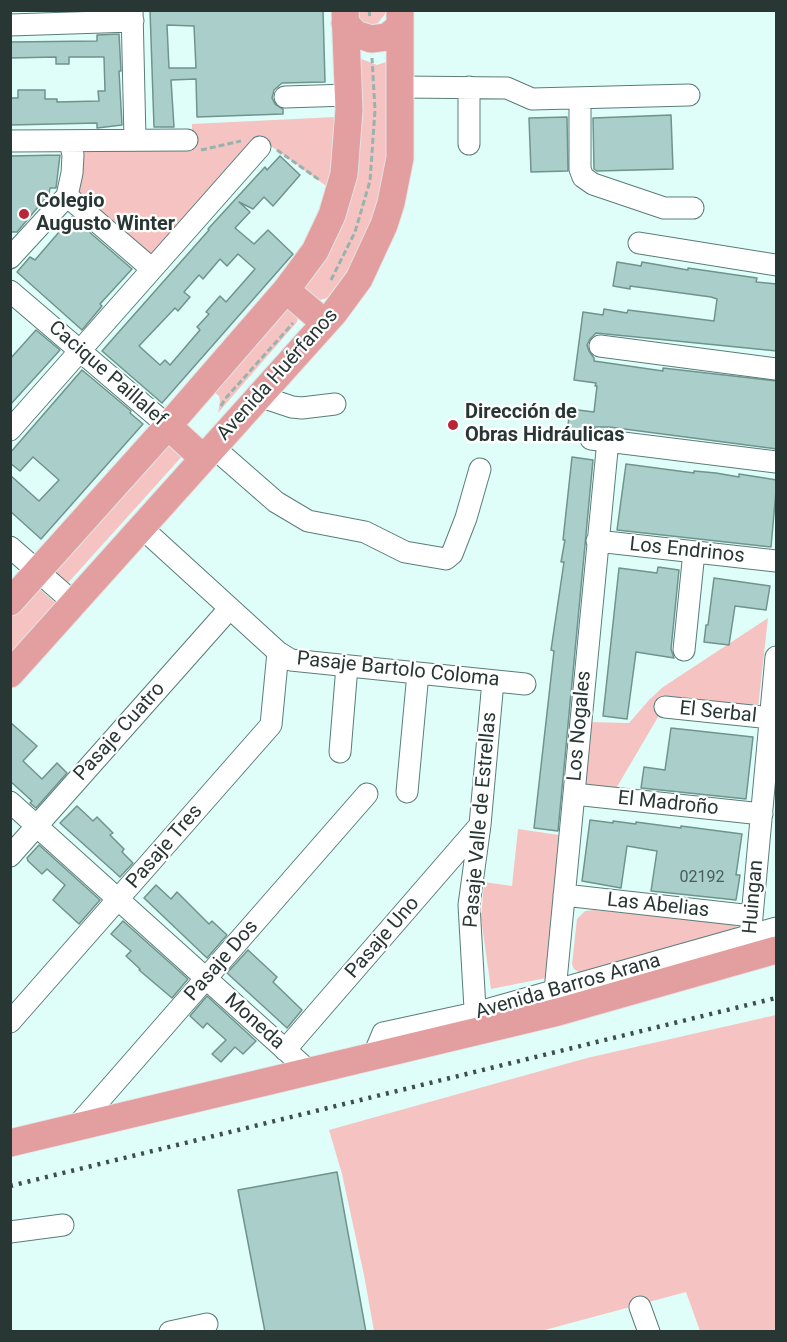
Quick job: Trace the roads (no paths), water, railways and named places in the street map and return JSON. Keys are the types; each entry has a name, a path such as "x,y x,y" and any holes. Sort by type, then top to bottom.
{"main road":[{"path":"345,16 356,34 371,39 387,37 400,18"},
{"path":"10,602 168,426 286,290 315,251 333,214 344,174 349,110 345,16"},
{"name":"Avenida Huérfanos","path":"10,674 325,323 359,279 384,225 400,158 400,18"},
{"path":"286,290 325,323"},
{"name":"Cacique Paillalef","path":"168,426 208,452"},
{"name":"Avenida Barros Arana","path":"10,1143 373,1057 476,1022 556,1002 750,937 777,950"}],"street":[{"path":"10,25 133,16 135,139"},
{"path":"400,87 507,88 532,99 689,95"},
{"path":"469,87 469,144"},
{"path":"285,97 348,94"},
{"path":"580,98 580,169 583,177 593,184 664,208 693,208"},
{"path":"10,141 135,139 190,146"},
{"path":"10,258 67,196 73,155 70,141"},
{"path":"10,430 152,269 258,144"},
{"path":"67,196 152,269"},
{"path":"639,243 777,265"},
{"name":"Cacique Paillalef","path":"10,291 168,426"},
{"path":"600,346 777,369"},
{"path":"259,396 292,407 335,404"},
{"name":"Los Nogales","path":"556,1002 597,541 600,440 777,462"},
{"path":"208,452 276,502 308,520 365,532 405,552 446,559 452,554 466,518 480,469"},
{"name":"Pasaje Bartolo Coloma","path":"141,527 278,652 291,660 525,684"},
{"name":"Los Endrinos","path":"597,541 777,561"},
{"path":"10,547 73,602"},
{"path":"684,650 694,552"},
{"name":"Pasaje Cuatro","path":"10,856 230,608"},
{"name":"Pasaje Tres","path":"10,1022 271,725 278,652"},
{"name":"Huingan","path":"750,937 777,657"},
{"path":"340,752 347,666"},
{"path":"407,792 418,673"},
{"name":"Pasaje Valle de Estrellas","path":"476,1022 469,906 480,825 493,681"},
{"name":"El Serbal","path":"665,707 771,718"},
{"name":"Pasaje Dos","path":"76,1127 367,794"},
{"name":"El Madroño","path":"574,794 762,814"},
{"name":"Moneda","path":"10,802 309,1072"},
{"name":"Pasaje Uno","path":"285,1050 480,825"},
{"name":"Las Abelias","path":"564,895 750,937"},
{"name":"Avenida Barros Arana","path":"750,937 777,928"},
{"path":"10,1232 63,1225"},
{"path":"640,1307 649,1332"},
{"path":"170,1332 207,1324"}],"railway":[{"path":"10,1186 776,998"}],"place":[{"name":"Colegio Augusto Winter","path":"24,214"},
{"name":"Dirección de Obras Hidráulicas","path":"453,425"}]}
